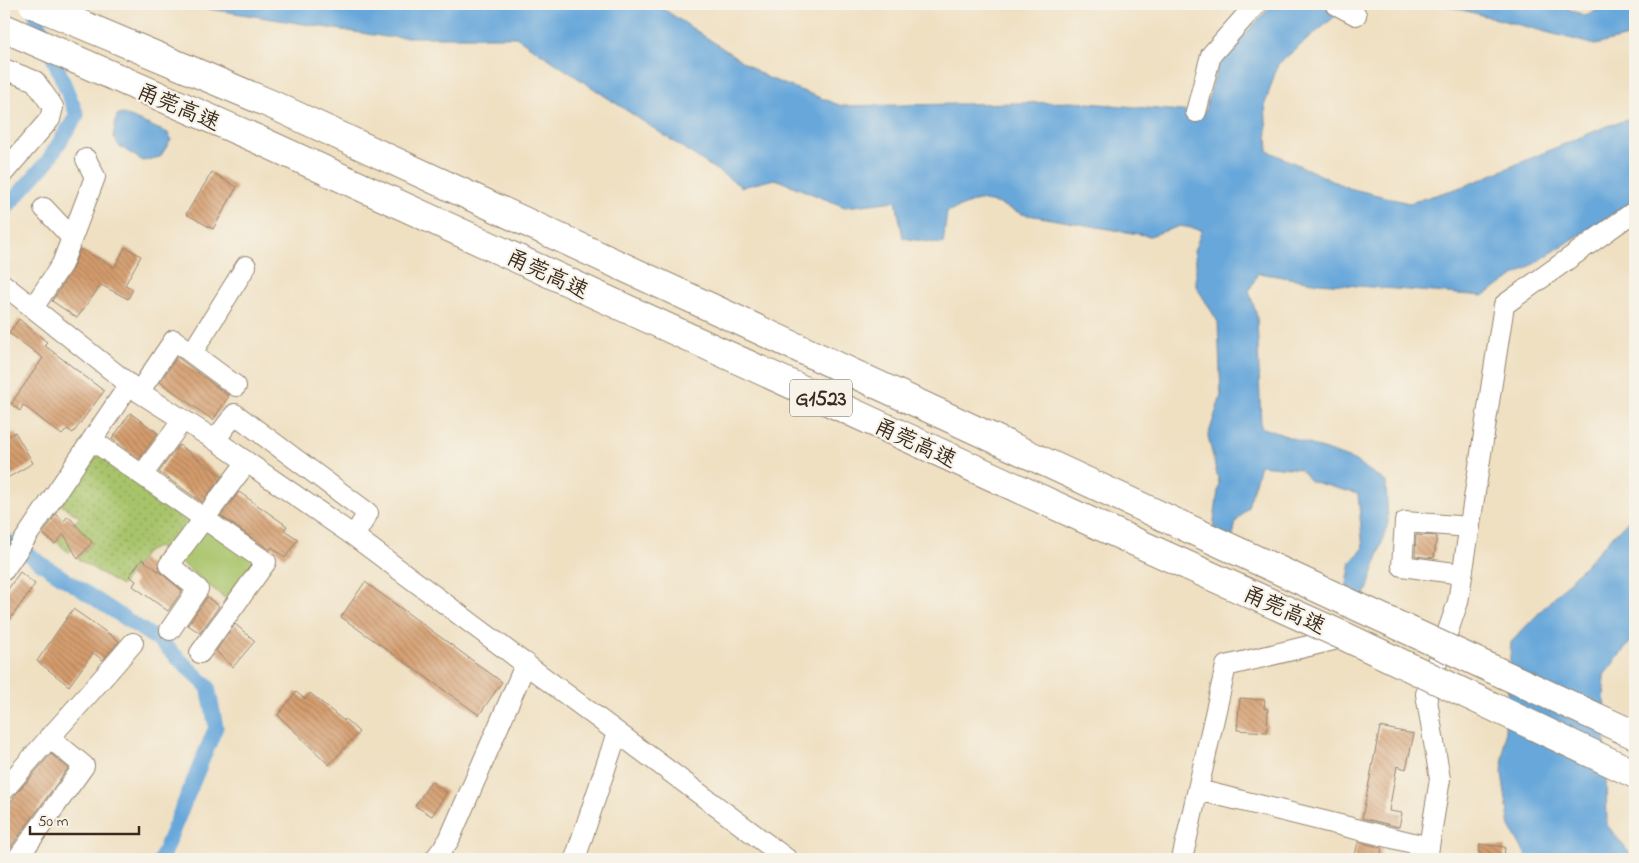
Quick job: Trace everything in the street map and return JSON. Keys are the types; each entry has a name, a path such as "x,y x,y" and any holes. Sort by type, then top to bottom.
{"highway":[{"name":"甬莞高速","path":"33,4 282,109 1635,735"},
{"name":"甬莞高速","path":"4,28 259,140 1088,521 1346,637 1635,774"}],"street":[{"path":"1196,112 1211,55 1256,4"},
{"path":"4,69 35,81 53,107 50,119 4,172"},
{"path":"33,308 62,264 95,177 86,159"},
{"path":"44,208 72,238"},
{"path":"1198,790 1428,853 1440,779 1426,694 1458,602 1504,305 1635,211"},
{"path":"192,353 246,266"},
{"path":"4,285 134,389 215,440 354,536 526,663 617,733 762,851 787,859"},
{"path":"7,563 92,440 174,340 236,386"},
{"path":"215,440 235,414 368,513 354,536"},
{"path":"142,475 183,420"},
{"path":"92,440 266,562 200,653"},
{"path":"170,630 198,589 169,565 246,462"},
{"path":"1462,574 1402,566 1405,522 1470,526"},
{"path":"1182,859 1226,666 1346,637"},
{"path":"4,790 49,737 82,704 133,643"},
{"path":"435,859 449,840 526,663"},
{"path":"575,859 617,733"},
{"path":"17,859 84,766 49,737"}],"green space":[{"path":"94,447 198,518 173,555 157,547 145,553 121,586 78,559 92,543 86,536 69,553 57,542 80,517 55,501"},
{"path":"204,523 259,563 231,603 178,560"}],"water":[{"path":"178,4 656,4 766,77 842,106 1077,102 1204,113 1219,62 1273,4 1350,4 1278,64 1265,104 1268,151 1349,188 1409,203 1465,186 1607,126 1635,117 1635,200 1483,296 1320,283 1258,273 1249,291 1257,316 1261,427 1354,460 1386,482 1388,523 1368,588 1359,608 1344,601 1351,561 1363,549 1358,494 1310,481 1300,469 1260,465 1248,507 1236,522 1230,549 1212,536 1219,483 1208,436 1221,396 1218,322 1196,286 1194,251 1202,230 1180,226 1150,236 1022,214 996,203 978,200 947,212 943,244 903,238 896,201 845,207 775,179 742,187 516,37 386,37"},
{"path":"1440,4 1556,4 1586,16 1609,4 1635,4 1635,35 1595,45"},
{"path":"123,114 168,133 171,140 160,157 143,161 119,146 113,136 117,115"},
{"path":"1635,513 1635,636 1604,675 1607,825 1634,859 1528,859 1510,827 1502,773 1511,642"}],"building":[{"path":"212,172 237,187 213,229 186,214"},
{"path":"125,247 141,256 125,285 133,289 128,299 101,285 77,318 52,301 72,270 80,249 115,267"},
{"path":"19,319 47,342 44,345 104,391 73,433 67,429 62,435 23,405 20,411 11,404 43,358 9,333"},
{"path":"177,357 229,396 213,420 160,382"},
{"path":"130,413 158,433 139,459 112,439"},
{"path":"15,432 33,463 4,480 4,439"},
{"path":"179,445 222,476 202,502 159,472"},
{"path":"239,492 287,526 284,530 298,539 285,558 272,547 270,550 221,516"},
{"path":"56,514 64,521 68,516 92,542 78,559 64,534 55,544 43,534"},
{"path":"1416,535 1437,536 1434,558 1415,556"},
{"path":"142,559 182,591 168,611 133,586 136,581 129,576"},
{"path":"20,572 35,584 4,628 4,595"},
{"path":"365,582 502,682 479,715 341,617"},
{"path":"207,597 219,606 200,633 188,625"},
{"path":"73,609 119,641 103,660 93,653 69,686 37,661"},
{"path":"235,624 255,641 233,667 216,651"},
{"path":"296,692 305,699 310,693 359,732 329,765 278,715"},
{"path":"1240,698 1265,700 1264,708 1268,709 1267,732 1237,730"},
{"path":"1380,727 1414,734 1406,769 1397,766 1389,811 1402,813 1399,827 1362,818"},
{"path":"51,754 68,768 7,852 4,859 4,813 16,794"},
{"path":"431,781 447,792 432,816 415,806"},
{"path":"1358,842 1382,848 1380,859 1354,859"},
{"path":"1480,844 1505,847 1504,859 1479,859"}],"waterway":[{"path":"4,210 47,162 77,115 31,4"},
{"path":"4,539 161,642 208,687 216,727 161,859"}]}
